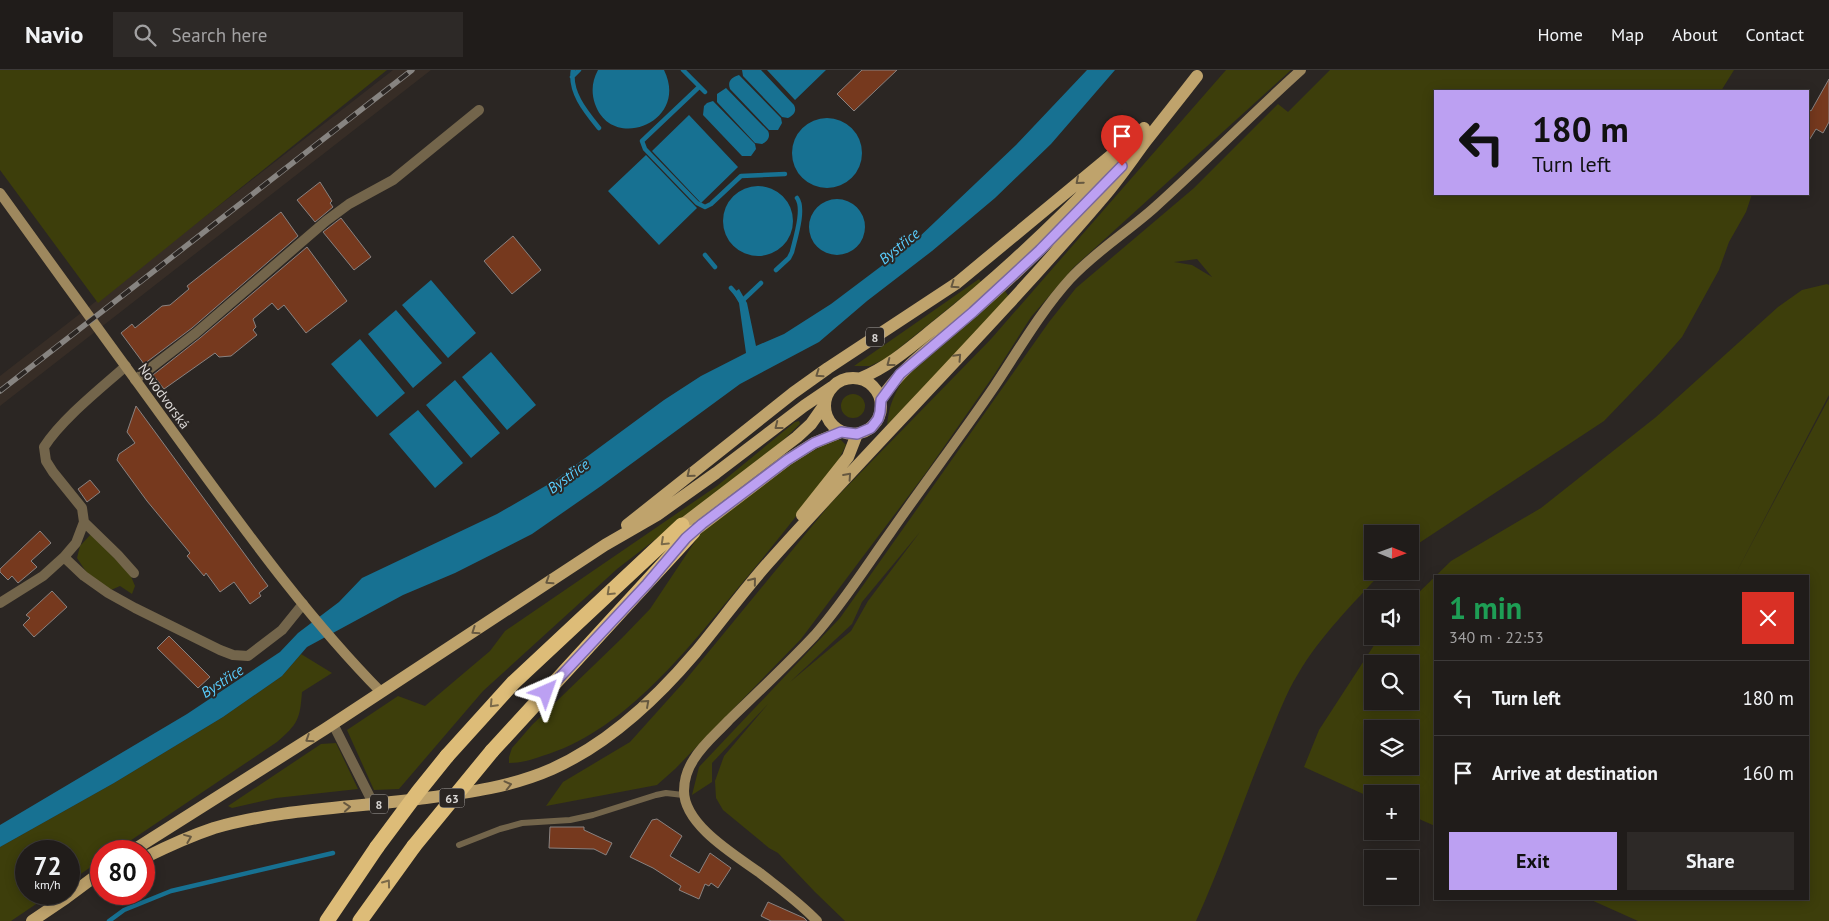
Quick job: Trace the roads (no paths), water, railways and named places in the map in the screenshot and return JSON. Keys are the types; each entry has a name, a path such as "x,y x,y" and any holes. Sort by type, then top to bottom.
{"highway":[{"name":"63","path":"360,921 414,846 492,751 687,528"},
{"name":"63","path":"327,921 418,792 447,756 513,683 687,528"}],"main road":[{"name":"8","path":"155,853 201,833 233,824 300,812 374,805 474,792 504,786 531,778 578,756 609,735 667,684 694,654 767,564 1062,245 1114,185 1145,135 1200,73"},
{"name":"8","path":"149,840 333,724 605,545 631,522 793,393 957,283 1145,135"},
{"path":"605,545 670,506 842,379 861,378 889,364 1007,267 1145,135"},
{"path":"881,400 900,374 973,312 1040,250 1145,135"},
{"path":"832,387 825,404 827,418 832,425 841,432 857,434 867,431 875,424 880,412 881,400 877,390 861,378"},
{"name":"63","path":"687,528 797,437 811,424 825,404"},
{"name":"63","path":"687,528 814,443 841,432"},
{"path":"767,564 793,527 844,463 852,450 857,434"},
{"path":"32,921 56,905"}],"street":[{"path":"817,921 762,874 710,836 690,812 684,795 684,783 694,758 837,610 1065,285 1094,256 1129,229 1177,187 1301,70"},
{"path":"135,380 196,333 326,221 348,204 393,180 479,110"},
{"name":"Novodvorská","path":"0,193 255,544 306,608 381,692"},
{"path":"0,604 43,576 76,543 84,522 82,508 46,461 44,447 49,439 73,414 126,366"},
{"path":"84,522 134,573"},
{"path":"64,557 84,576 135,608 233,655 248,656 255,652 306,608"},
{"path":"333,724 374,805"}],"lane":[{"path":"459,845 500,829 522,823 570,820 611,810 656,795 666,793 684,795"}],"water":[{"path":"598,70 664,70 669,88 667,104 658,117 646,125 631,128 617,127 604,119 595,104 593,87 594,78"},
{"path":"742,70 761,70 794,105 795,111 793,114 788,118 782,117 743,76"},
{"path":"767,70 826,70 795,100"},
{"name":"Bystřice","path":"1087,70 1115,70 1051,144 995,198 819,342 740,384 532,534 455,573 403,595 307,647 282,676 223,717 114,783 0,847 0,825 187,714 280,652 298,633 339,602 362,578 497,514 554,481 664,400 701,376 746,353 739,303 733,293 739,289 747,303 756,346 784,334 831,304 916,240 1016,145"},
{"path":"739,75 781,118 782,123 778,130 769,130 730,89 729,84 731,80"},
{"path":"726,88 768,131 769,137 765,142 762,144 755,143 717,102 717,94"},
{"path":"713,101 755,144 756,149 751,156 742,156 703,115 704,106"},
{"path":"689,115 738,167 701,203 652,151"},
{"path":"827,118 846,124 856,134 862,153 856,172 846,182 827,188 808,182 798,172 792,153 798,134 808,124"},
{"path":"646,155 697,208 659,245 608,191"},
{"path":"758,186 777,192 787,202 793,221 787,240 777,250 758,256 739,250 729,240 723,221 729,202 739,192"},
{"path":"831,199 843,199 853,203 861,211 865,227 861,243 853,251 843,255 831,255 821,251 813,243 809,233 809,221 813,211 821,203"},
{"path":"431,280 476,333 448,358 402,305"},
{"path":"396,310 442,363 413,388 368,334"},
{"path":"360,339 405,393 377,417 331,364"},
{"path":"491,352 536,405 507,430 462,377"},
{"path":"455,380 500,433 471,458 426,405"},
{"path":"418,410 463,463 435,488 389,434"}],"waterway":[{"path":"573,70 572,78 576,94 599,128"},
{"path":"572,77 579,70"},
{"path":"683,70 705,92"},
{"path":"699,87 642,141 645,149 697,203 705,207 711,204 741,176 785,174"},
{"path":"776,270 789,258 792,252 800,216 797,198"},
{"path":"705,255 715,267"},
{"path":"742,301 761,283"},
{"path":"731,288 738,296"},
{"path":"109,921 124,910 171,891 333,853"}],"railway":[{"path":"0,391 412,70"}]}
